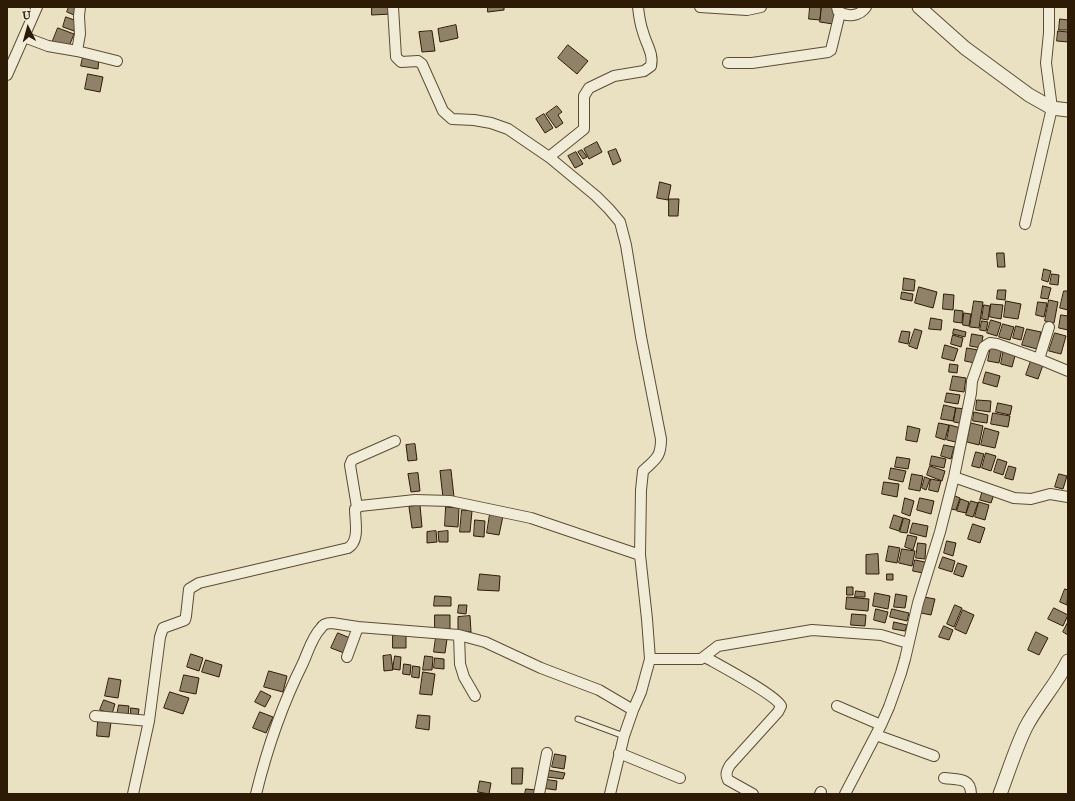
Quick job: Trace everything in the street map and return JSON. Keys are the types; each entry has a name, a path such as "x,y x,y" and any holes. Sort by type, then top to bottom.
{"street":[{"path":"7,75 37,7"},
{"path":"77,51 80,34 80,7"},
{"path":"393,7 397,60 401,62 418,61 422,64 447,115 452,119 474,120 491,123 508,129 549,157 609,209 620,222 623,230 641,337 648,366 661,439 659,456 652,465 643,471 641,490 640,555 650,659 641,692 624,736 610,794"},
{"path":"549,157 584,129 584,96 589,88 614,76 644,71 652,66 651,51 639,22 638,7"},
{"path":"700,7 747,10 761,7"},
{"path":"728,64 752,63 828,52 831,50 839,10 857,15 866,7"},
{"path":"919,7 965,48 1029,95 1052,108 1068,110"},
{"path":"1025,224 1052,108 1046,63 1049,33 1049,7"},
{"path":"24,37 48,46 77,51 117,61"},
{"path":"1040,359 1049,327"},
{"path":"845,794 881,726 905,660 918,602 940,532 954,477 970,400 972,381 984,347 990,343 997,344 1040,359 1068,371"},
{"path":"133,794 149,721 160,637 164,628 184,620 186,616 189,589 199,584 352,546 356,534 355,509 357,507 350,465 352,460 395,441"},
{"path":"954,477 1014,498 1031,499 1050,494 1068,497"},
{"path":"357,507 416,500 450,501 531,518 640,555"},
{"path":"256,794 281,710 321,627 332,623 358,627 459,635 486,642 541,668 599,690 633,710"},
{"path":"347,657 358,627"},
{"path":"650,659 701,659 718,646 804,631 881,636 908,643"},
{"path":"459,635 460,664 464,677 475,696"},
{"path":"705,657 780,702 781,706 778,712 730,765 727,771 726,776 728,780 753,794"},
{"path":"1000,794 1018,743 1027,725 1058,680 1068,662"},
{"path":"837,706 881,726"},
{"path":"95,716 149,721"},
{"path":"876,735 934,756"},
{"path":"539,794 547,753"},
{"path":"619,753 680,778"},
{"path":"944,778 967,782 971,787 971,794"}],"lane":[{"path":"578,719 624,736"}],"building":[{"path":"69,7 77,7 74,15 67,12"},
{"path":"372,7 391,7 391,14 372,15"},
{"path":"488,7 504,7 504,10 488,12"},
{"path":"810,7 821,7 820,20 809,19"},
{"path":"822,7 836,7 833,24 820,22"},
{"path":"66,17 77,21 74,31 63,27"},
{"path":"1060,19 1068,20 1068,30 1059,30"},
{"path":"456,25 458,38 440,42 438,29"},
{"path":"58,28 74,34 68,49 52,43"},
{"path":"432,31 435,51 422,52 419,32"},
{"path":"1058,31 1068,32 1068,42 1057,41"},
{"path":"568,45 588,61 577,74 558,58"},
{"path":"84,53 99,57 98,69 81,66"},
{"path":"88,74 103,77 100,92 85,89"},
{"path":"557,106 562,112 558,115 563,123 556,128 546,114"},
{"path":"544,114 553,128 545,133 536,119"},
{"path":"597,142 602,152 589,159 584,149"},
{"path":"616,149 621,161 613,165 608,152"},
{"path":"582,150 587,157 583,159 578,152"},
{"path":"576,152 583,164 575,168 568,156"},
{"path":"660,182 671,185 668,200 657,198"},
{"path":"669,199 679,199 678,216 669,216"},
{"path":"997,253 1004,253 1005,267 998,267"},
{"path":"1044,269 1051,271 1048,282 1042,280"},
{"path":"1052,274 1059,275 1058,285 1050,284"},
{"path":"904,278 915,280 914,291 903,290"},
{"path":"1043,286 1051,288 1048,299 1041,298"},
{"path":"919,287 937,292 933,308 915,303"},
{"path":"998,290 1006,290 1005,300 997,299"},
{"path":"1064,291 1068,291 1068,310 1060,308"},
{"path":"902,292 913,294 912,301 901,299"},
{"path":"944,294 954,295 953,310 943,309"},
{"path":"1049,300 1058,302 1054,323 1045,321"},
{"path":"974,301 983,302 979,328 970,327"},
{"path":"1006,301 1021,304 1018,319 1004,317"},
{"path":"1038,302 1047,303 1044,317 1036,315"},
{"path":"991,304 1003,305 1001,319 990,317"},
{"path":"984,305 990,306 988,320 982,319"},
{"path":"955,310 963,311 962,323 954,322"},
{"path":"964,313 971,314 969,326 963,325"},
{"path":"1061,315 1068,316 1068,330 1059,328"},
{"path":"931,318 942,320 941,330 929,329"},
{"path":"991,320 1001,323 997,336 987,333"},
{"path":"982,321 988,322 986,331 980,330"},
{"path":"1003,324 1014,327 1010,340 999,337"},
{"path":"1016,326 1024,328 1021,340 1013,338"},
{"path":"915,329 922,331 917,349 909,346"},
{"path":"954,329 966,332 965,337 953,334"},
{"path":"1027,329 1041,332 1037,349 1022,345"},
{"path":"902,331 910,332 908,344 899,342"},
{"path":"1055,333 1066,336 1061,354 1049,351"},
{"path":"972,334 983,336 981,348 970,346"},
{"path":"953,335 963,338 961,347 951,344"},
{"path":"945,345 958,349 954,361 942,358"},
{"path":"991,346 1002,348 999,363 988,361"},
{"path":"967,348 978,350 975,363 965,361"},
{"path":"1004,349 1016,352 1012,367 1001,364"},
{"path":"1031,361 1043,365 1038,379 1026,375"},
{"path":"950,364 958,365 957,373 949,372"},
{"path":"986,372 1000,376 997,387 983,383"},
{"path":"953,376 966,378 964,392 950,390"},
{"path":"947,393 960,395 958,404 945,402"},
{"path":"977,400 991,401 990,412 976,410"},
{"path":"998,403 1012,406 1010,415 996,412"},
{"path":"944,405 956,408 953,421 941,419"},
{"path":"956,408 967,409 965,424 954,422"},
{"path":"974,412 988,415 987,423 973,421"},
{"path":"993,413 1010,416 1008,427 991,424"},
{"path":"939,423 949,425 945,440 936,437"},
{"path":"971,423 983,426 979,445 967,442"},
{"path":"950,425 964,429 960,443 947,440"},
{"path":"908,426 920,429 917,442 906,440"},
{"path":"985,428 999,432 995,448 981,445"},
{"path":"415,444 417,460 408,461 406,445"},
{"path":"944,445 954,447 951,459 941,456"},
{"path":"976,452 984,454 980,468 972,466"},
{"path":"986,453 996,456 991,471 982,468"},
{"path":"932,456 946,459 944,468 930,465"},
{"path":"897,457 910,459 908,469 895,467"},
{"path":"998,459 1007,462 1003,475 994,472"},
{"path":"930,466 945,471 942,481 927,475"},
{"path":"1009,466 1016,468 1013,480 1005,478"},
{"path":"891,468 906,471 903,482 889,479"},
{"path":"451,470 454,497 443,498 440,471"},
{"path":"418,473 420,491 411,492 408,474"},
{"path":"912,474 923,476 920,491 909,489"},
{"path":"1059,474 1067,476 1063,489 1055,487"},
{"path":"925,477 930,479 926,490 922,488"},
{"path":"931,479 941,481 938,492 929,490"},
{"path":"884,482 899,484 897,497 882,494"},
{"path":"983,490 994,494 991,503 980,500"},
{"path":"955,496 960,498 956,510 951,509"},
{"path":"905,498 914,501 910,516 902,513"},
{"path":"920,498 934,501 931,514 917,510"},
{"path":"961,499 969,502 966,513 957,511"},
{"path":"971,501 978,503 973,517 966,515"},
{"path":"979,502 989,505 985,520 975,517"},
{"path":"420,505 422,527 412,528 409,507"},
{"path":"446,507 459,508 458,527 445,526"},
{"path":"462,510 472,511 470,532 460,532"},
{"path":"490,514 503,516 499,535 487,533"},
{"path":"894,515 903,518 899,531 890,528"},
{"path":"904,518 910,520 907,533 900,532"},
{"path":"475,520 485,521 484,537 474,536"},
{"path":"913,523 928,526 926,537 910,533"},
{"path":"973,524 985,528 980,543 968,539"},
{"path":"436,531 437,542 427,543 427,532"},
{"path":"448,531 448,542 439,542 438,532"},
{"path":"908,535 917,537 913,550 905,547"},
{"path":"947,541 956,543 953,556 944,553"},
{"path":"918,543 926,544 925,559 916,558"},
{"path":"889,546 900,548 897,563 886,561"},
{"path":"902,549 915,551 912,566 899,563"},
{"path":"878,554 879,574 866,574 866,555"},
{"path":"943,557 955,561 952,572 939,568"},
{"path":"915,560 925,562 923,573 913,571"},
{"path":"958,563 967,566 963,577 954,574"},
{"path":"480,574 500,576 499,591 478,590"},
{"path":"887,574 893,574 893,580 887,580"},
{"path":"847,587 853,587 853,595 847,595"},
{"path":"1065,589 1068,590 1067,605 1060,602"},
{"path":"856,591 865,592 865,597 855,597"},
{"path":"875,593 890,596 888,609 873,606"},
{"path":"896,594 907,596 905,608 894,607"},
{"path":"435,596 451,597 451,606 434,606"},
{"path":"847,597 869,599 868,611 846,609"},
{"path":"924,597 935,599 931,615 921,613"},
{"path":"459,605 467,605 466,614 458,613"},
{"path":"955,605 962,608 954,627 947,624"},
{"path":"1054,608 1068,615 1063,626 1048,619"},
{"path":"876,609 888,612 885,623 874,620"},
{"path":"892,609 909,613 907,621 890,617"},
{"path":"963,610 974,615 966,634 955,629"},
{"path":"852,614 866,615 865,626 851,625"},
{"path":"435,615 450,615 450,629 435,629"},
{"path":"470,616 471,632 458,632 458,617"},
{"path":"894,622 907,625 905,631 893,629"},
{"path":"1068,622 1068,635 1063,632"},
{"path":"944,626 953,630 949,640 939,637"},
{"path":"1036,632 1048,638 1039,655 1028,650"},
{"path":"338,633 350,638 344,653 331,648"},
{"path":"393,635 406,635 406,648 393,648"},
{"path":"436,637 447,639 445,653 434,652"},
{"path":"191,654 203,658 199,671 187,667"},
{"path":"391,655 393,670 384,671 383,656"},
{"path":"395,656 401,657 400,670 393,669"},
{"path":"425,656 433,657 432,670 423,670"},
{"path":"435,658 444,659 444,669 434,668"},
{"path":"206,660 222,665 219,677 202,672"},
{"path":"404,664 411,665 410,675 403,674"},
{"path":"413,666 420,667 419,678 412,677"},
{"path":"269,671 287,676 283,692 264,687"},
{"path":"423,672 435,674 432,695 420,694"},
{"path":"184,675 199,678 196,694 180,691"},
{"path":"109,678 121,680 118,698 105,696"},
{"path":"261,691 271,696 265,707 255,702"},
{"path":"170,692 189,698 183,714 164,708"},
{"path":"104,700 115,704 112,714 100,710"},
{"path":"119,705 129,706 128,716 117,715"},
{"path":"131,708 139,709 138,716 131,715"},
{"path":"260,712 273,717 266,733 253,728"},
{"path":"418,715 430,716 429,730 416,728"},
{"path":"98,721 111,722 109,737 97,736"},
{"path":"555,754 566,756 564,769 552,767"},
{"path":"512,768 523,768 522,784 512,784"},
{"path":"548,770 565,773 563,779 547,777"},
{"path":"543,779 557,781 556,790 542,788"},
{"path":"480,781 491,783 489,794 478,792"},
{"path":"526,789 537,790 536,794 525,794"}]}
